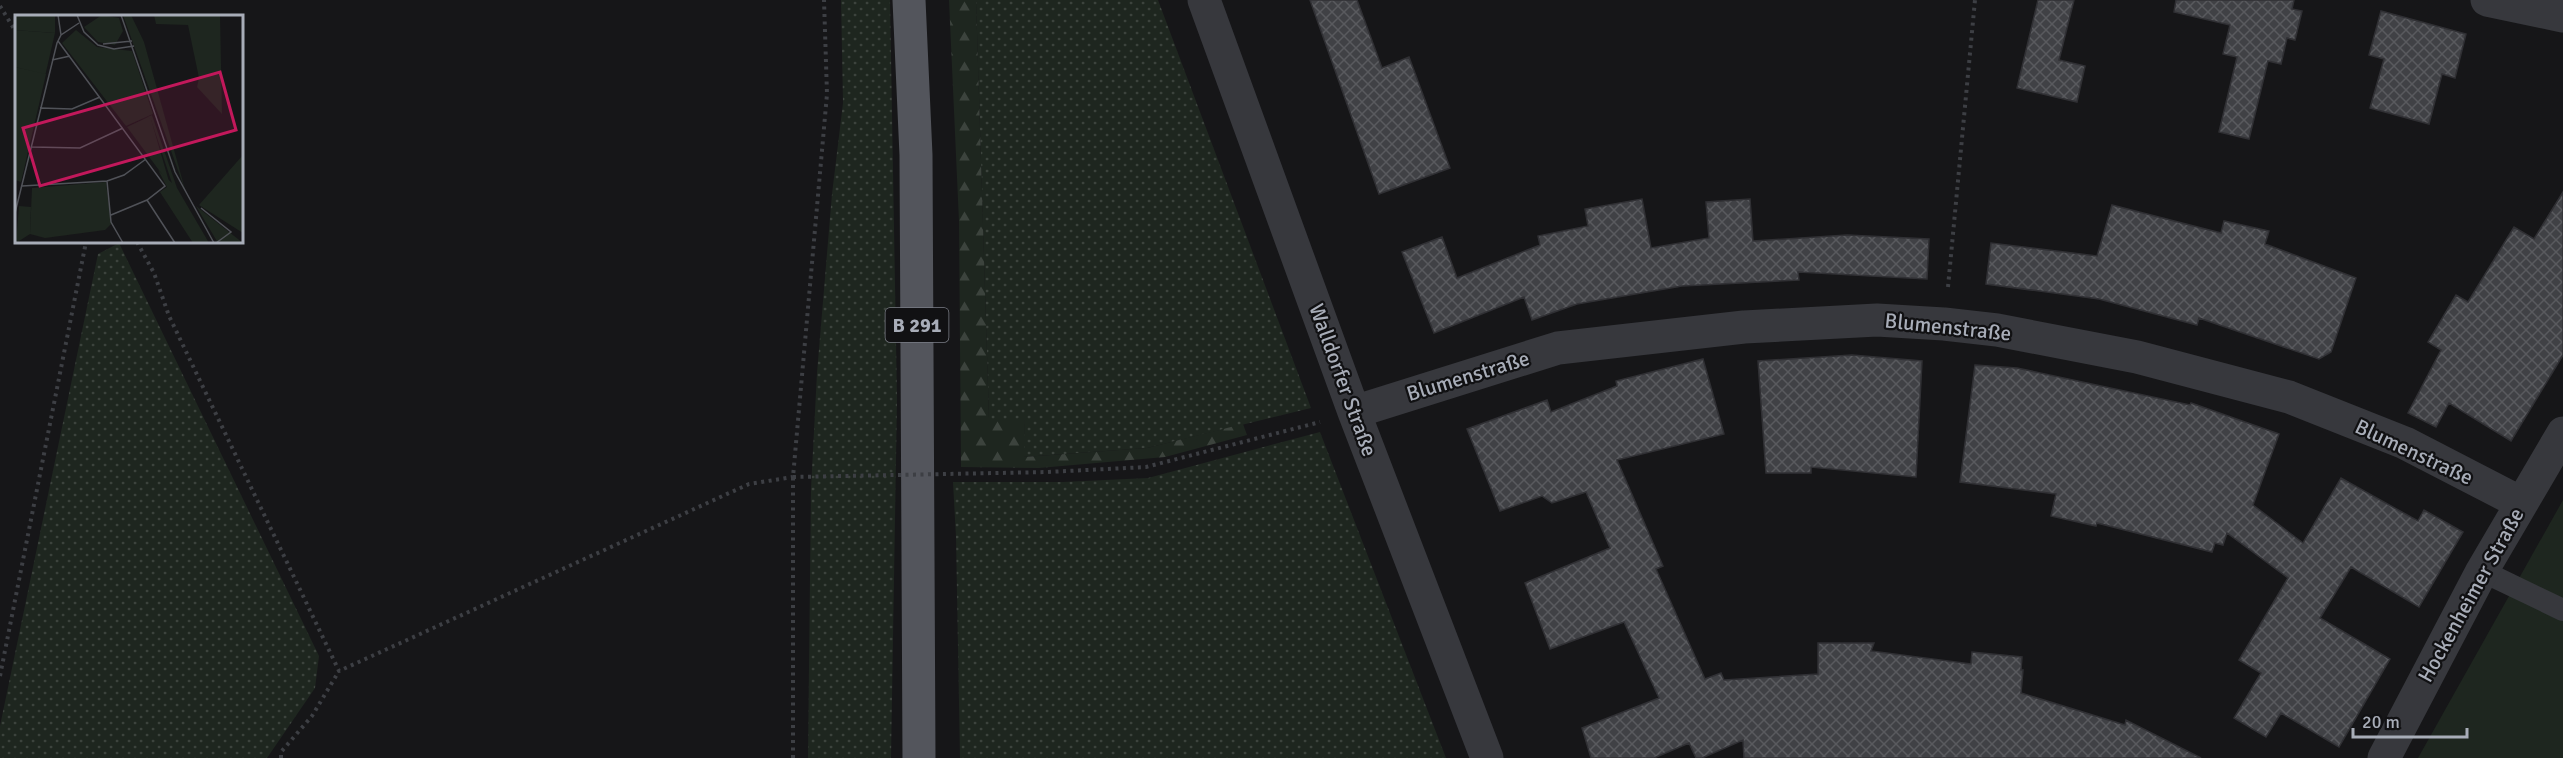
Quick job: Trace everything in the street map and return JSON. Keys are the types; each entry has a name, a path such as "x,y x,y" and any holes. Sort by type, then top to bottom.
{"main road":[{"name":"B 291","path":"909,0 916,156 919,758"}],"street":[{"name":"Walldorfer Straße","path":"1204,0 1354,412 1487,758"},
{"path":"2487,0 2563,16"},
{"name":"Blumenstraße","path":"1354,412 1558,348 1744,327 1877,320 1944,324 1997,330 2137,357 2289,397 2405,443 2521,503"},
{"name":"Hockenheimer Straße","path":"2384,758 2482,571 2563,433"}],"lane":[{"path":"2482,571 2563,610"}],"path":[{"path":"793,758 793,477 826,93 824,0"},
{"path":"1944,324 1975,0"},
{"path":"0,6 15,30"},
{"path":"0,676 87,243"},
{"path":"138,243 154,273 169,316 339,671"},
{"path":"281,758 281,752 312,716 339,671 749,484 793,477 1146,467 1354,412"}],"green space":[{"path":"841,0 890,0 897,399 891,758 808,758 811,489 817,373 832,194 843,103"},
{"path":"949,0 976,0 989,419 1025,419 1024,457 1147,448 1243,424 1247,435 1165,457 1039,468 961,467 959,221"},
{"path":"976,0 1158,0 1311,408 1147,448 1023,457 1025,419 989,419"},
{"path":"119,243 319,656 315,688 267,758 0,758 0,726 98,254"},
{"path":"1320,432 1446,758 960,758 953,482 1063,482 1148,478"},
{"path":"2563,500 2563,758 2418,758"}],"building":[{"path":"1310,0 1357,0 1382,68 1409,57 1450,168 1379,194"},
{"path":"2038,0 2074,0 2059,60 2085,66 2077,102 2017,88"},
{"path":"2176,0 2294,0 2292,9 2302,11 2295,40 2287,38 2281,64 2268,61 2249,139 2219,132 2237,57 2223,54 2230,25 2174,12"},
{"path":"2381,11 2466,34 2455,78 2442,74 2429,124 2370,108 2384,59 2369,55"},
{"path":"2563,192 2563,355 2511,441 2449,403 2436,427 2408,413 2441,350 2428,342 2456,295 2468,302 2514,227 2534,239"},
{"path":"1642,199 1651,248 1709,238 1706,202 1750,199 1753,241 1847,235 1929,239 1927,279 1798,272 1799,280 1682,286 1577,304 1532,320 1524,297 1434,333 1402,252 1442,237 1457,278 1540,245 1538,236 1588,226 1585,209"},
{"path":"2112,205 2221,233 2224,221 2269,231 2265,244 2356,278 2331,352 2319,359 2199,318 2197,325 2099,299 1986,284 1991,243 2097,256"},
{"path":"1852,355 1922,361 1916,477 1811,467 1811,473 1766,473 1758,361"},
{"path":"1703,359 1724,434 1617,460 1663,566 1656,569 1705,679 1721,673 1724,680 1818,674 1818,643 1874,643 1871,651 1971,664 1972,652 2022,657 2021,693 2125,725 2126,720 2201,758 1744,758 1743,740 1702,758 1696,758 1689,743 1654,758 1591,758 1582,728 1659,698 1624,622 1550,649 1525,583 1610,548 1586,492 1552,503 1542,496 1500,511 1467,429 1547,400 1551,412 1617,386 1616,381"},
{"path":"1975,365 2017,368 2190,405 2191,403 2279,434 2253,505 2303,543 2341,478 2418,521 2424,510 2463,532 2419,607 2351,567 2320,618 2390,659 2339,747 2281,713 2266,737 2234,718 2261,673 2239,660 2288,578 2227,533 2223,545 2215,543 2212,552 2097,523 2096,526 2051,516 2056,494 1960,482"}]}
